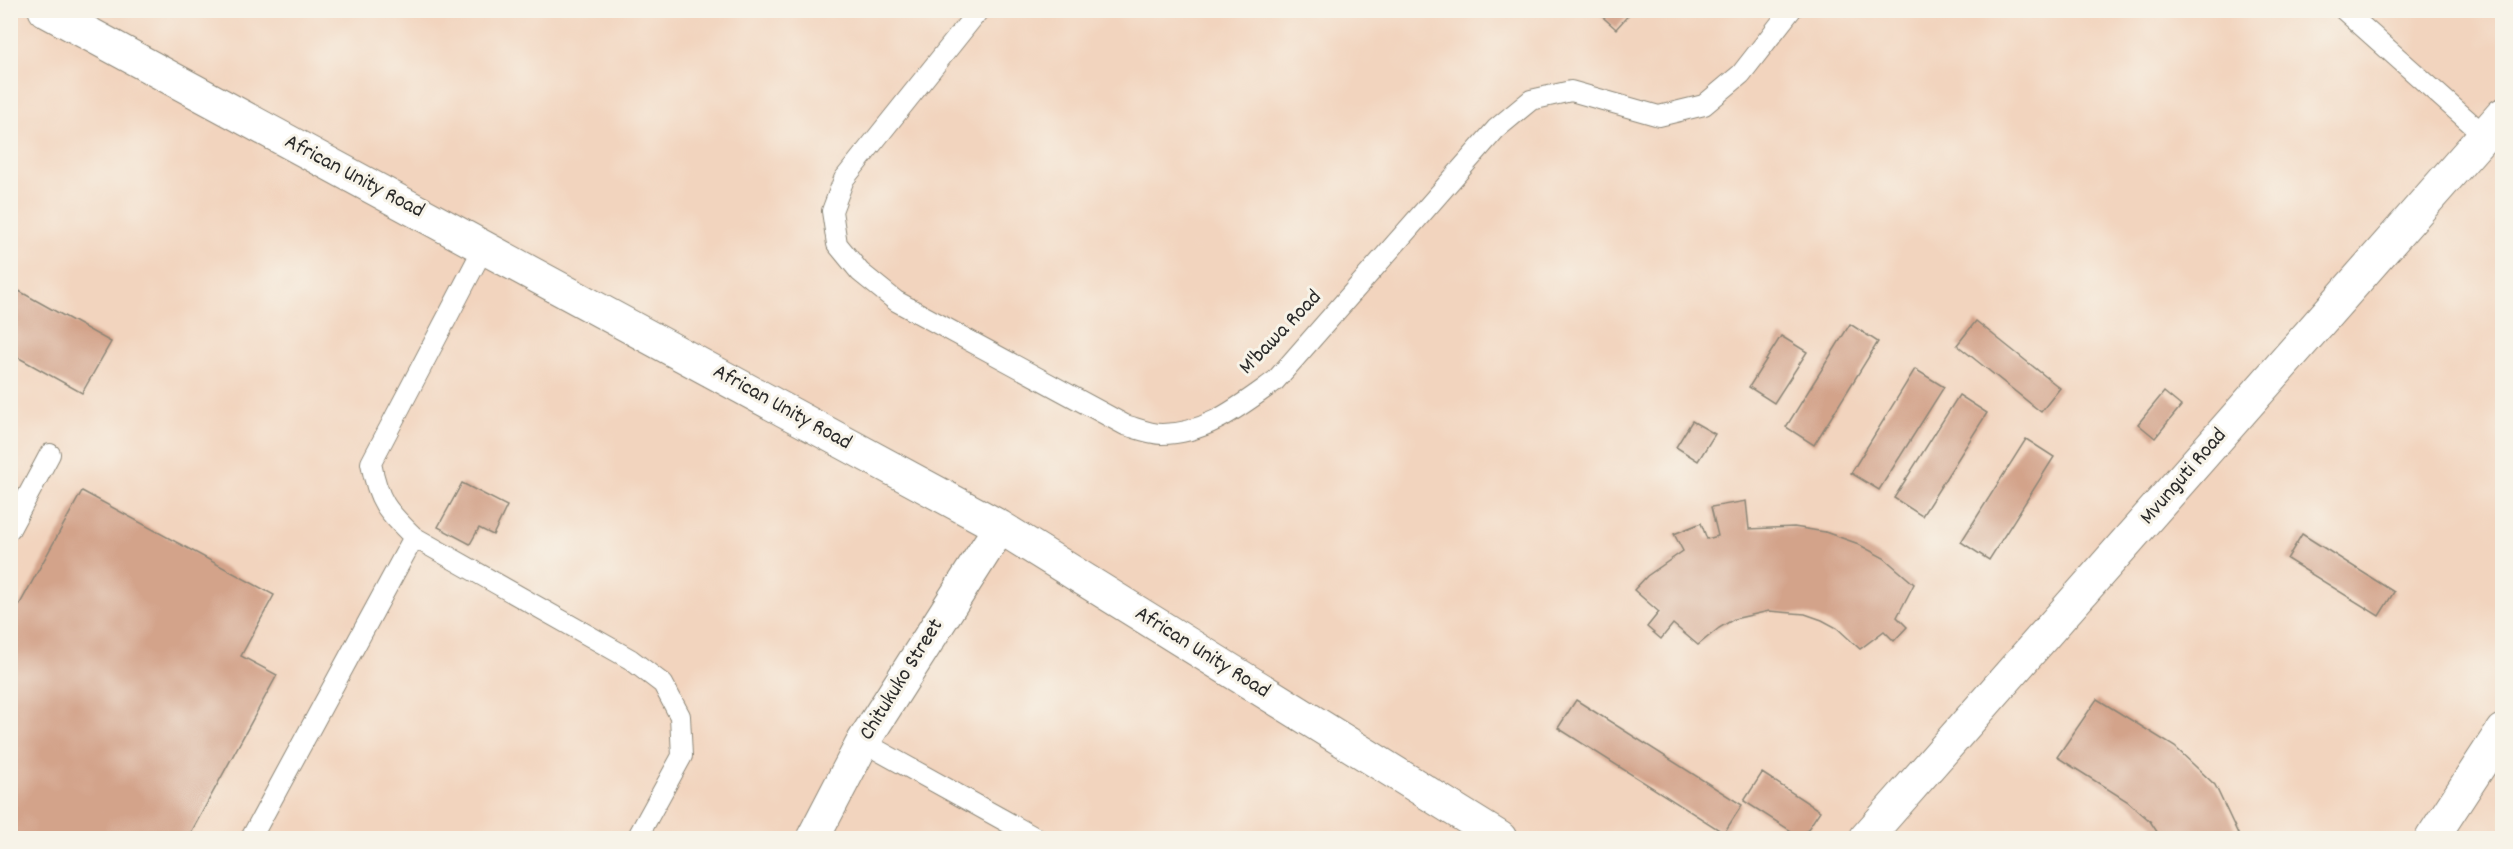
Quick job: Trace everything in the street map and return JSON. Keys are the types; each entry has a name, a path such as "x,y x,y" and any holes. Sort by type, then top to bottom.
{"street":[{"name":"African Unity Road","path":"45,10 1000,527 1500,838"},
{"name":"Mvunguti Road","path":"1866,838 2493,125"},
{"name":"Chitukuko Street","path":"813,838 863,742 1000,527"},
{"path":"2432,838 2502,730"}],"lane":[{"name":"M'bawa Road","path":"979,10 844,179 832,211 837,244 860,272 896,301 1125,425 1160,434 1197,429 1234,411 1275,381 1496,129 1531,100 1571,91 1659,116 1704,105 1741,74 1791,10"},
{"path":"2344,10 2493,125"},
{"path":"484,247 371,463 376,490 391,514 414,537 630,659 663,684 680,716 682,756 638,838"},
{"path":"10,529 50,454"},
{"path":"251,838 414,537"},
{"path":"863,742 1036,838"}],"shaded area":[{"path":"11,11 2502,11 2502,838 11,838"}],"building":[{"path":"1595,10 1633,10 1616,29"},
{"path":"10,286 111,342 82,393 10,353"},
{"path":"1976,321 2060,388 2041,412 1957,345"},
{"path":"1850,324 1878,342 1814,445 1786,427"},
{"path":"1781,336 1807,352 1774,403 1749,387"},
{"path":"1915,369 1944,387 1879,490 1851,473"},
{"path":"2164,392 2181,406 2155,438 2138,424"},
{"path":"1959,395 1987,413 1922,516 1894,498"},
{"path":"1692,421 1715,434 1698,461 1676,447"},
{"path":"2026,439 2054,457 1989,560 1961,542"},
{"path":"462,483 507,506 493,535 479,528 470,544 438,527"},
{"path":"82,491 274,595 241,656 277,675 188,838 10,838 10,622"},
{"path":"1746,501 1749,529 1794,527 1825,532 1856,543 1884,558 1914,584 1897,617 1907,627 1894,641 1884,631 1860,649 1837,628 1822,620 1805,614 1769,611 1734,619 1698,645 1673,624 1661,639 1647,627 1659,612 1634,590 1647,576 1683,551 1674,534 1701,523 1707,539 1718,536 1711,507"},
{"path":"2302,534 2394,592 2379,616 2287,559"},
{"path":"2097,699 2175,747 2215,785 2240,838 2161,838 2150,821 2127,801 2057,757"},
{"path":"1576,700 1742,805 1724,833 1558,728"},
{"path":"1762,773 1820,811 1802,838 1744,801"}]}
